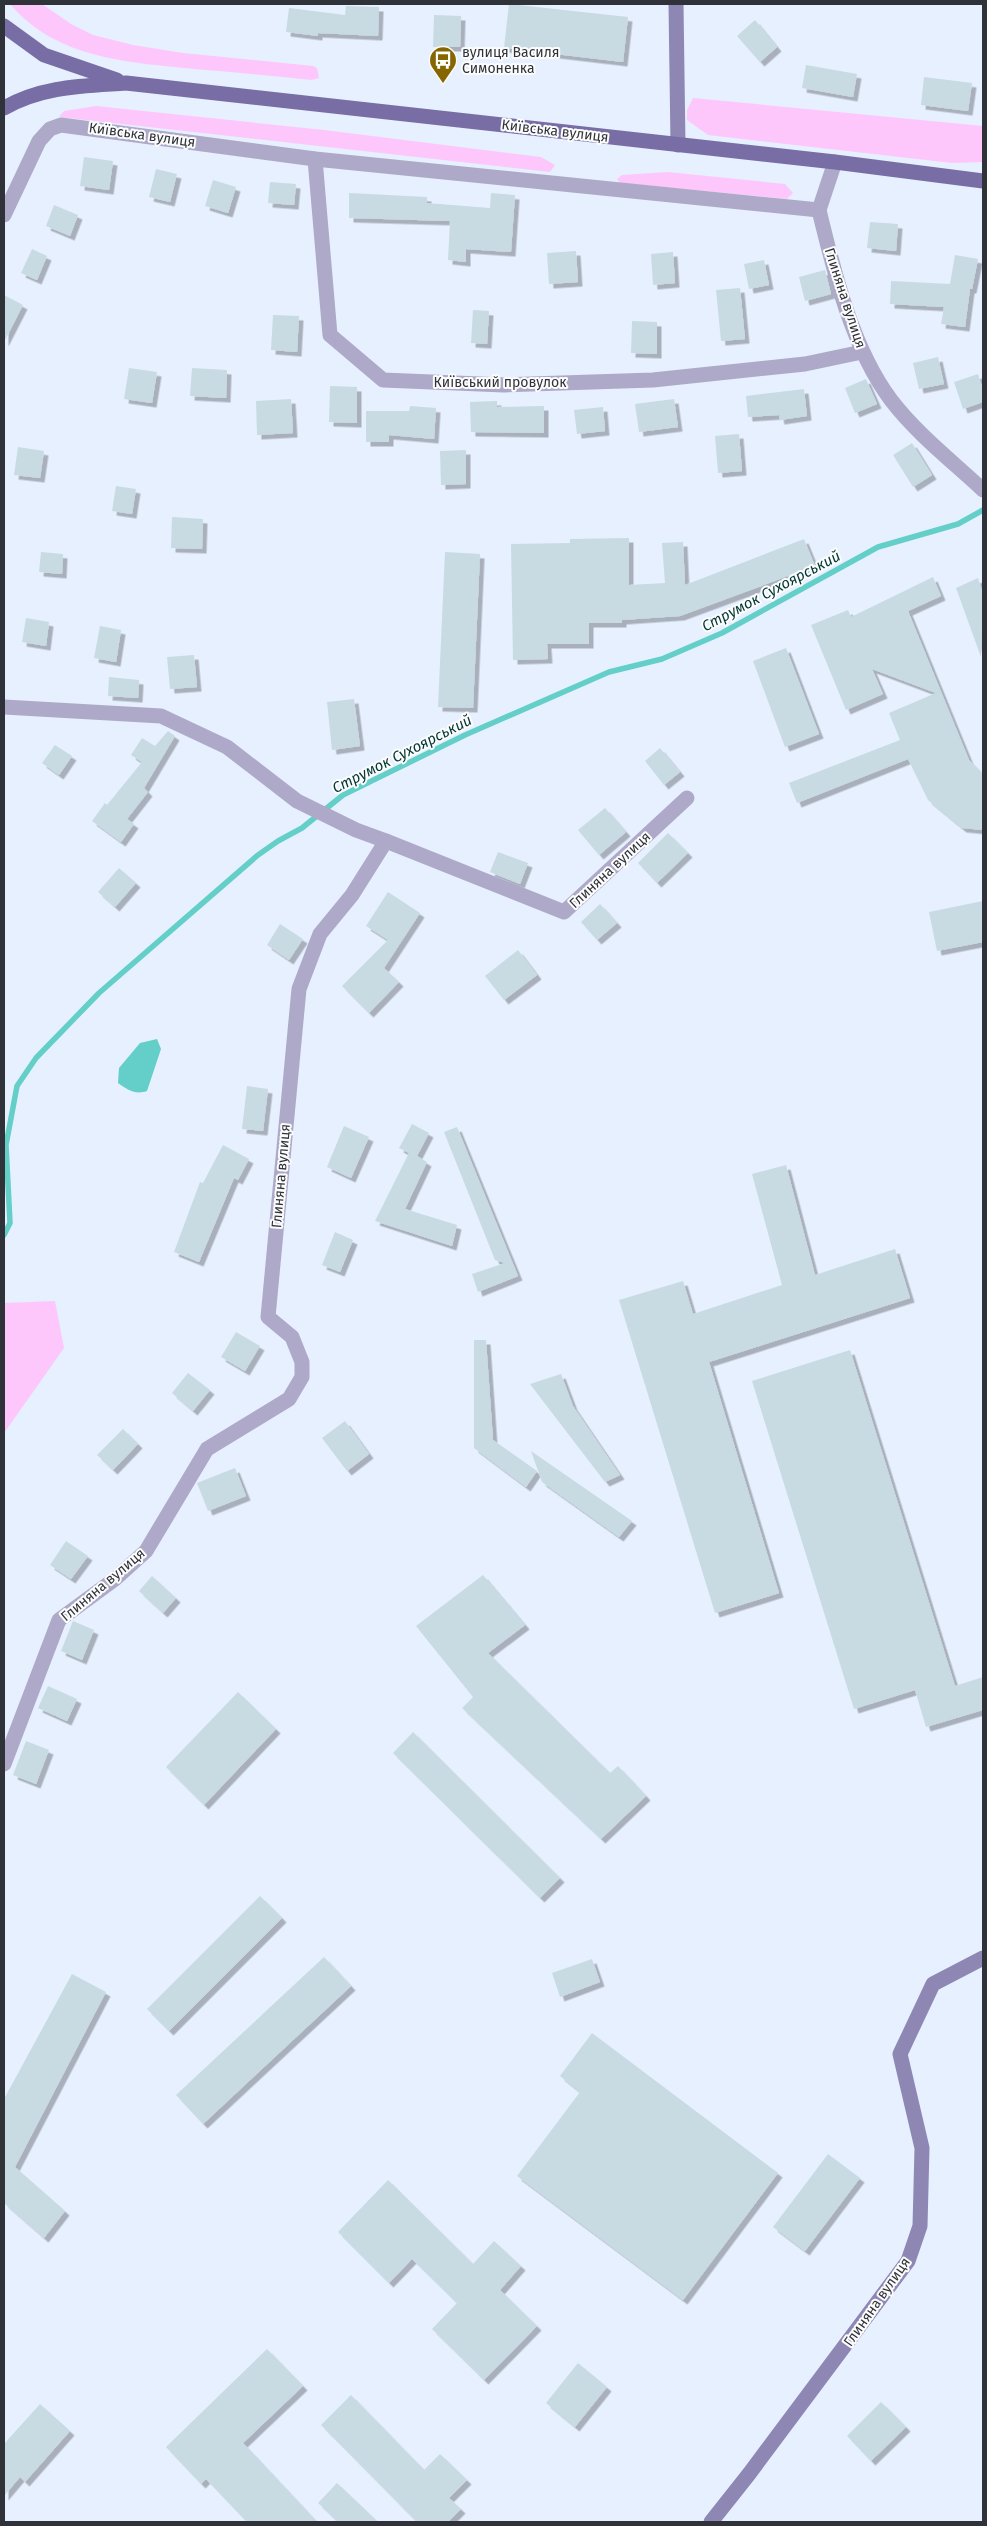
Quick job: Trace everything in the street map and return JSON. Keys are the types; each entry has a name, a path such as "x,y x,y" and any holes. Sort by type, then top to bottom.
{"main road":[{"name":"Київська вулиця","path":"4,26 44,56 126,83"},
{"name":"Київська вулиця","path":"4,108 34,94 51,89 126,83 835,162 983,181"}],"street":[{"path":"676,4 678,145"},
{"name":"Київська вулиця","path":"4,215 39,141 50,129 61,125 316,159 819,210"},
{"name":"Київський провулок","path":"316,159 330,335 384,380 504,385 654,380 805,364 862,352"},
{"path":"819,210 835,162"},
{"name":"Глиняна вулиця","path":"819,210 829,252 862,352 891,400 921,432 983,490"},
{"path":"4,707 161,716 227,747 297,801 386,841"},
{"name":"Глиняна вулиця","path":"4,1764 59,1620 115,1579 146,1551 207,1449 290,1399 302,1377 302,1362 292,1338 268,1317 299,989 320,934 352,895 386,841 564,912 688,798"},
{"name":"Глиняна вулиця","path":"711,2522 908,2261 920,2226 922,2148 900,2054 933,1984 983,1958"}],"shaded area":[{"path":"10,4 42,4 71,24 93,35 133,45 183,53 313,66 317,68 319,78 312,80 119,60 71,47 49,36 29,22"},
{"path":"693,98 983,126 983,162 952,163 708,135 687,120 687,110"},
{"path":"96,106 324,130 541,157 555,165 550,172 59,117 64,111"},
{"path":"668,172 785,184 793,193 787,199 620,183 617,179 622,175"},
{"path":"157,1039 161,1049 147,1091 132,1091 118,1083 119,1068 140,1043"},
{"path":"55,1301 64,1348 4,1433 4,1303"}],"building":[{"path":"509,4 628,17 623,62 504,48"},
{"path":"346,6 379,7 378,36 318,33 318,36 286,32 289,8 345,15"},
{"path":"434,15 461,16 460,47 433,47"},
{"path":"755,20 777,47 760,62 737,36"},
{"path":"806,65 857,74 853,97 802,88"},
{"path":"924,77 972,83 968,111 921,105"},
{"path":"84,157 113,161 109,190 80,186"},
{"path":"156,169 177,174 170,202 149,197"},
{"path":"213,180 236,187 228,213 205,206"},
{"path":"270,182 296,184 294,205 268,203"},
{"path":"349,193 427,197 427,203 490,208 491,193 515,195 511,252 466,249 466,262 448,260 450,221 349,218"},
{"path":"54,205 78,215 70,236 46,226"},
{"path":"870,222 898,224 896,251 867,248"},
{"path":"32,249 47,256 37,280 21,273"},
{"path":"576,251 578,282 549,284 547,253"},
{"path":"673,252 675,283 653,285 651,254"},
{"path":"955,255 978,259 972,289 970,289 965,327 941,324 944,307 890,304 891,281 950,284"},
{"path":"764,260 769,285 749,289 744,264"},
{"path":"825,270 831,294 805,301 799,277"},
{"path":"740,288 745,339 721,341 716,290"},
{"path":"4,295 23,305 4,342"},
{"path":"473,310 489,311 487,344 471,343"},
{"path":"273,315 299,316 297,352 271,350"},
{"path":"632,321 657,322 657,354 631,353"},
{"path":"938,357 944,384 919,389 913,363"},
{"path":"129,368 157,372 152,403 124,399"},
{"path":"192,368 227,370 226,398 190,396"},
{"path":"978,374 983,390 983,402 963,409 954,382"},
{"path":"866,379 877,404 855,413 845,388"},
{"path":"330,386 357,387 357,423 329,422"},
{"path":"804,389 807,416 780,420 779,415 748,417 746,396"},
{"path":"291,399 293,433 257,435 256,401"},
{"path":"674,399 678,427 639,432 635,404"},
{"path":"497,401 497,407 544,406 544,433 471,432 470,402"},
{"path":"410,406 436,408 434,439 389,435 389,442 366,442 366,411 409,411"},
{"path":"603,407 605,431 577,434 574,410"},
{"path":"739,434 742,471 718,473 715,436"},
{"path":"912,443 932,475 913,487 893,455"},
{"path":"18,447 44,451 40,478 14,475"},
{"path":"466,450 466,484 441,485 440,451"},
{"path":"116,486 136,489 132,514 112,511"},
{"path":"172,517 203,519 202,549 171,548"},
{"path":"629,538 629,585 665,583 662,543 683,542 685,585 804,539 815,566 680,616 622,620 622,623 589,623 589,644 547,644 548,659 513,660 511,544 570,543 570,539"},
{"path":"41,552 63,554 62,574 39,572"},
{"path":"445,552 480,554 473,708 438,707"},
{"path":"933,577 941,596 908,611 969,760 983,774 983,830 962,828 928,800 908,759 797,803 789,783 900,740 889,713 936,693 872,669 883,694 846,710 811,625 848,610 851,617"},
{"path":"978,578 983,594 981,657 956,588"},
{"path":"26,618 49,622 46,646 22,642"},
{"path":"100,626 121,630 116,662 94,658"},
{"path":"786,648 819,734 785,747 753,661"},
{"path":"194,655 197,687 170,689 167,657"},
{"path":"109,677 139,680 138,698 108,696"},
{"path":"354,699 360,746 332,750 327,702"},
{"path":"168,731 175,736 144,788 148,792 127,819 134,824 121,842 92,821 105,803 107,805 142,762 131,755 142,738 155,746"},
{"path":"55,745 72,756 59,775 42,763"},
{"path":"660,748 680,772 664,785 645,761"},
{"path":"605,808 626,832 599,855 578,830"},
{"path":"668,833 688,853 657,883 638,863"},
{"path":"498,852 528,863 520,884 490,872"},
{"path":"119,868 136,883 115,907 98,892"},
{"path":"388,892 420,913 384,968 399,982 369,1013 342,986 388,940 366,926"},
{"path":"983,901 983,942 937,951 929,912"},
{"path":"600,904 617,923 597,940 581,922"},
{"path":"280,924 303,939 289,960 267,945"},
{"path":"518,950 537,975 504,1000 485,976"},
{"path":"247,1086 268,1089 263,1131 242,1129"},
{"path":"412,1124 429,1133 417,1156 427,1162 405,1209 457,1225 452,1246 375,1221 409,1153 399,1148"},
{"path":"344,1126 369,1137 351,1178 327,1167"},
{"path":"457,1127 518,1276 478,1292 472,1274 505,1263 495,1260 444,1132"},
{"path":"223,1145 249,1159 238,1180 234,1178 199,1262 174,1252 200,1182 203,1183"},
{"path":"786,1165 815,1275 895,1249 910,1298 709,1362 779,1593 715,1613 619,1300 683,1281 693,1314 782,1285 752,1174"},
{"path":"335,1232 353,1240 340,1272 322,1265"},
{"path":"236,1332 260,1346 245,1371 221,1357"},
{"path":"474,1340 486,1340 493,1440 537,1471 526,1487 474,1448"},
{"path":"850,1350 955,1686 983,1677 983,1710 926,1727 915,1690 854,1709 752,1381"},
{"path":"188,1373 210,1390 193,1411 172,1393"},
{"path":"561,1374 573,1406 620,1475 605,1482 530,1384"},
{"path":"345,1421 369,1454 347,1471 322,1438"},
{"path":"123,1429 138,1444 113,1470 97,1455"},
{"path":"531,1451 632,1521 619,1537 542,1482"},
{"path":"235,1468 246,1496 208,1511 197,1483"},
{"path":"66,1541 88,1556 71,1579 50,1565"},
{"path":"483,1575 525,1625 488,1653 610,1773 618,1766 646,1796 601,1839 462,1708 473,1697 416,1626"},
{"path":"152,1576 176,1598 163,1613 139,1591"},
{"path":"73,1621 94,1630 82,1660 61,1651"},
{"path":"48,1686 77,1699 67,1721 38,1708"},
{"path":"238,1692 276,1729 204,1805 166,1767"},
{"path":"413,1732 560,1878 540,1898 393,1753"},
{"path":"26,1741 49,1750 36,1784 13,1775"},
{"path":"260,1896 282,1918 169,2031 147,2009"},
{"path":"324,1957 351,1986 203,2124 176,2095"},
{"path":"592,1959 600,1982 560,1997 552,1973"},
{"path":"72,1974 106,1992 15,2167 65,2211 44,2238 4,2203 4,2099"},
{"path":"592,2033 778,2173 683,2300 517,2176 580,2092 560,2076"},
{"path":"828,2154 860,2178 805,2251 773,2227"},
{"path":"388,2180 473,2264 494,2241 521,2266 500,2290 537,2326 484,2380 432,2329 457,2303 412,2259 389,2283 338,2232"},
{"path":"267,2349 303,2386 243,2443 317,2522 247,2522 206,2479 201,2484 166,2447"},
{"path":"578,2363 607,2387 575,2427 546,2403"},
{"path":"351,2395 424,2470 440,2454 467,2480 449,2498 461,2509 448,2522 417,2522 321,2425"},
{"path":"881,2402 906,2427 871,2461 847,2436"},
{"path":"40,2404 70,2431 25,2482 20,2477 4,2496 4,2444"},
{"path":"337,2483 378,2522 338,2522 318,2503"}],"waterway":[{"name":"Струмок Сухоярський","path":"4,1235 10,1223 6,1145 17,1086 36,1058 99,993 258,855 302,828 343,795 465,735 609,672 662,659 722,633 878,547 958,524 983,510"}],"place":[{"name":"вулиця Василя Симоненка","path":"443,84"}]}
